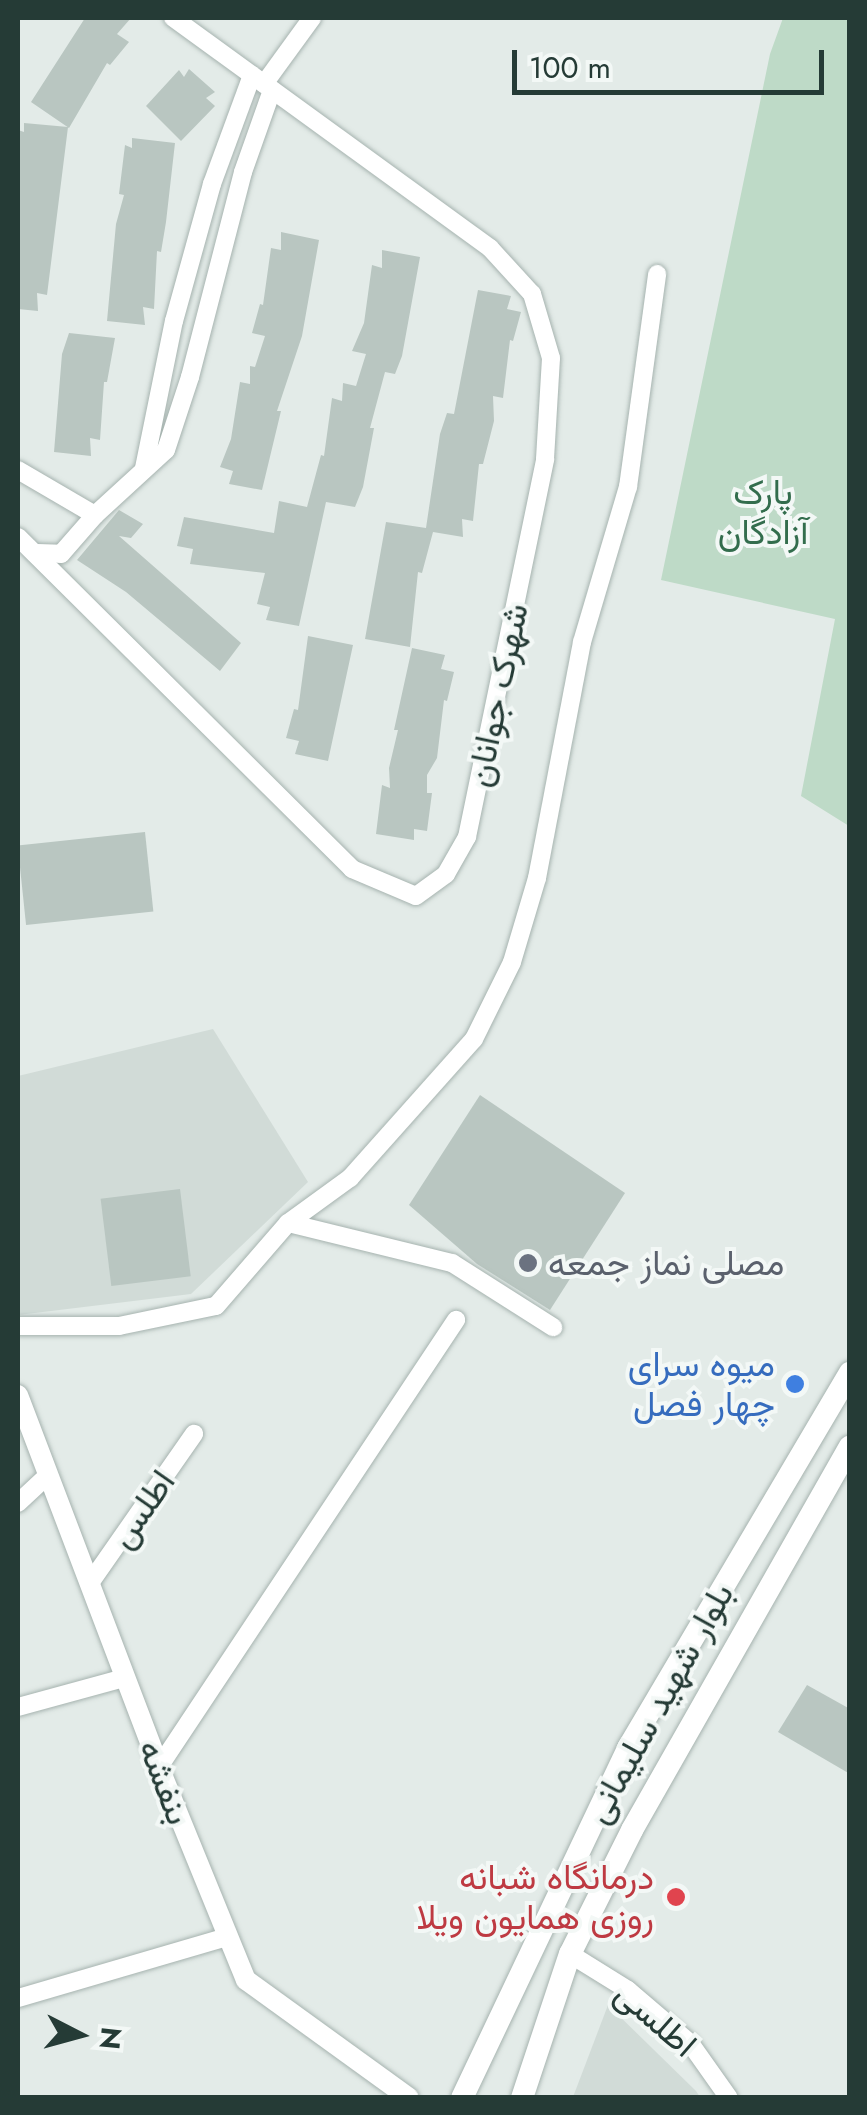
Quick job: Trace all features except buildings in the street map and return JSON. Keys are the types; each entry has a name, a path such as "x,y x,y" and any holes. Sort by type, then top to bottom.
{"main road":[{"name":"بلوار شهید سلیمانی","path":"462,2098 628,1748 850,1373"},
{"name":"بلوار شهید سلیمانی","path":"522,2098 570,1954 632,1830 850,1447"}],"street":[{"name":"شهرک جوانان","path":"18,537 352,870 416,896 446,874 467,836 545,458 551,358 532,294 490,248 173,18"},
{"path":"144,468 170,342 212,184 262,83 312,18"},
{"path":"37,553 62,554 95,515 166,450 196,352 262,83"},
{"path":"18,1326 118,1326 216,1306 288,1223 350,1178 465,1052 512,962 537,878 582,642 628,487 657,274"},
{"path":"170,342 196,352"},
{"path":"18,470 95,515"},
{"path":"288,1223 452,1262 553,1326"},
{"path":"159,1767 456,1320"},
{"name":"بنفشه","path":"18,1400 124,1678 246,1980 409,2098"},
{"name":"اطلس","path":"90,1583 194,1434"},
{"path":"18,1503 47,1476"},
{"path":"18,1707 124,1678"},
{"path":"18,1998 226,1937"},
{"name":"اطلسی","path":"570,1954 628,1990 690,2042 729,2098"}],"shaded area":[{"path":"213,1029 308,1182 191,1294 18,1315 18,1076"},
{"path":"608,2005 696,2091 700,2097 573,2097"}],"green space":[{"name":"پارک آزادگان","path":"783,18 849,18 849,826 801,796 835,619 661,580 770,54"}],"place":[{"name":"مصلی نماز جمعه","path":"528,1263"},
{"name":"میوه سرای چهار فصل","path":"795,1384"},
{"name":"درمانگاه شبانه روزی همایون ویلا","path":"676,1897"}]}
